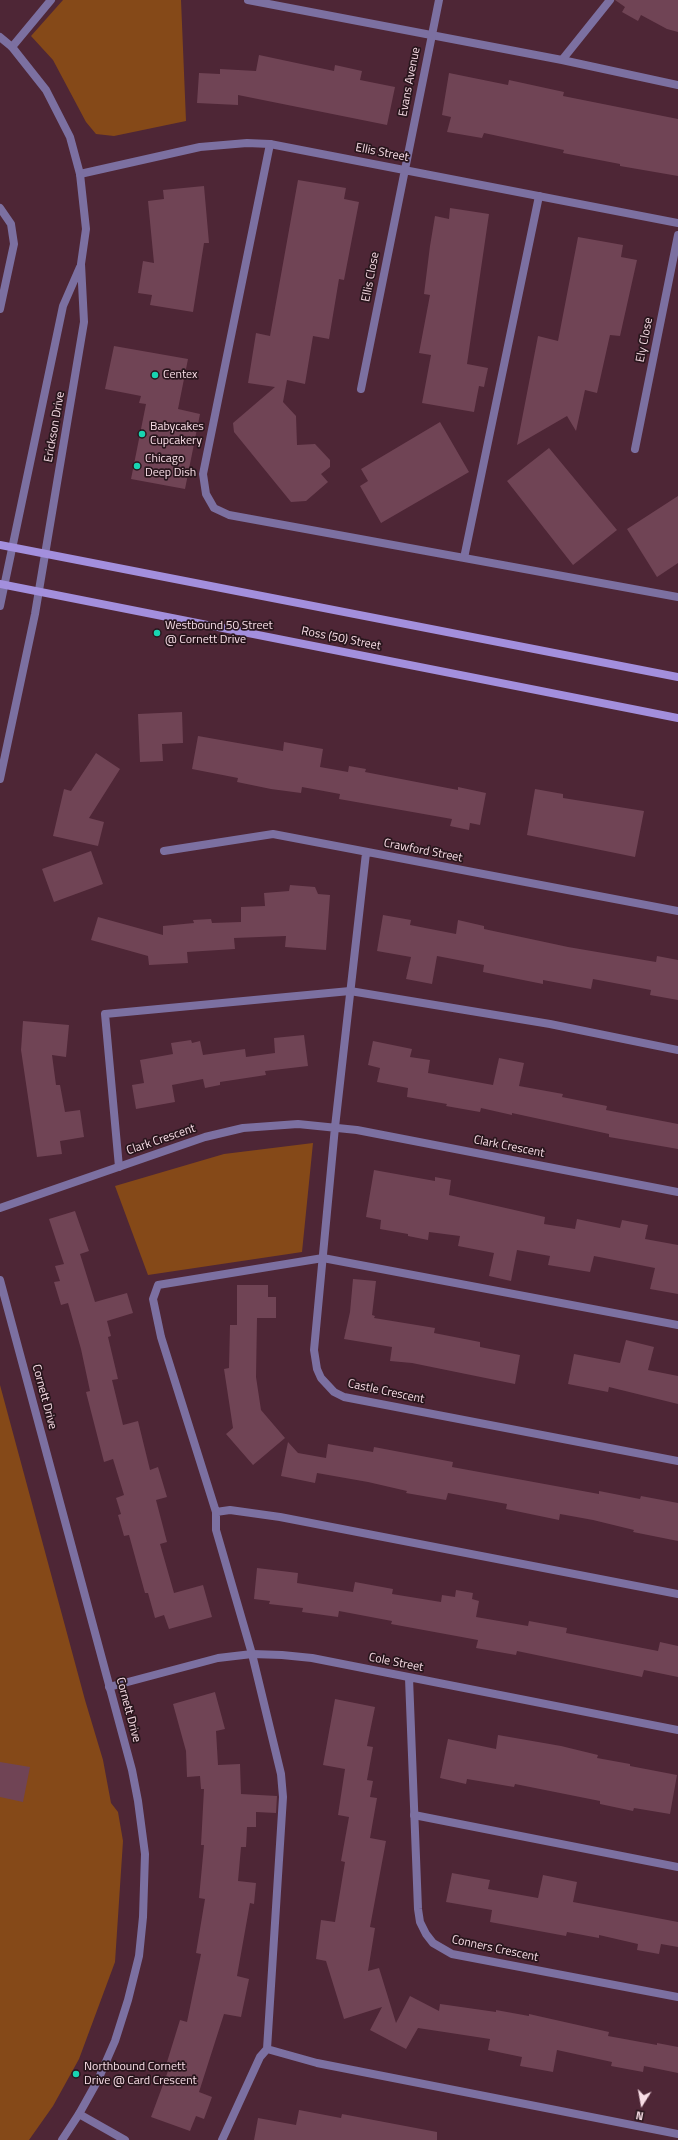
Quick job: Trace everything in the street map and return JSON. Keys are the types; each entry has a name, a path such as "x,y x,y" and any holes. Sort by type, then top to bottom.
{"main road":[{"path":"0,545 678,676"},
{"name":"Ross (50) Street","path":"2,585 678,718"}],"street":[{"path":"12,47 51,0"},
{"path":"248,0 562,60 678,85"},
{"name":"Evans Avenue","path":"405,169 438,0"},
{"path":"562,60 610,0"},
{"name":"Erickson Drive","path":"0,37 12,47 46,90 70,137 80,174 86,229 82,264 84,322 38,592"},
{"name":"Ellis Street","path":"80,174 200,147 241,143 270,144 405,169 678,224"},
{"path":"270,144 203,474 206,494 214,508 229,515 678,597"},
{"name":"Ellis Close","path":"361,390 405,169"},
{"path":"464,558 539,196"},
{"path":"0,208 11,224 14,244 0,309"},
{"name":"Ely Close","path":"635,449 678,235"},
{"name":"Erickson Drive","path":"12,547 63,306 82,264"},
{"path":"0,606 2,585 12,547"},
{"path":"0,779 38,592"},
{"name":"Crawford Street","path":"164,851 273,834 366,853 678,911"},
{"path":"335,1127 366,853"},
{"path":"119,1167 105,1014 350,991 550,1024 678,1050"},
{"name":"Clark Crescent","path":"0,1208 205,1137 243,1128 298,1124 335,1127 678,1192"},
{"name":"Castle Crescent","path":"335,1127 314,1360 321,1378 334,1392 352,1398 678,1461"},
{"path":"222,2140 260,2057 267,2049 283,1797 281,1774 252,1654 216,1530 216,1512 161,1337 153,1299 158,1285 323,1258 678,1325"},
{"name":"Cornett Drive","path":"0,1280 132,1770 142,1822 146,1873 139,1956 115,2041 98,2080 79,2114 62,2140"},
{"path":"216,1512 230,1510 280,1517 678,1594"},
{"name":"Cole Street","path":"109,1687 218,1658 252,1654 282,1655 312,1658 678,1730"},
{"name":"Conners Crescent","path":"409,1678 420,1922 426,1934 442,1950 452,1954 678,1997"},
{"path":"414,1815 678,1867"},
{"path":"267,2049 317,2063 678,2134"},
{"path":"79,2114 125,2140"}],"shaded area":[{"path":"63,0 181,0 186,121 114,136 96,134 86,122 53,60 31,36"},
{"path":"313,1143 302,1252 148,1275 115,1186 224,1154"},
{"path":"0,1385 85,1700 103,1760 111,1803 118,1812 123,1841 115,1962 79,2059 53,2106 29,2140 0,2140"}],"building":[{"path":"615,0 678,0 678,32 667,29 641,15 638,21 622,12 625,7"},
{"path":"259,55 334,71 335,65 362,71 360,80 395,87 387,125 238,95 238,105 197,103 199,73 220,74 220,69 256,71"},
{"path":"449,73 508,85 509,80 564,92 563,96 678,119 678,176 620,166 620,164 563,153 564,150 484,133 482,138 447,132 451,117 442,115"},
{"path":"298,180 346,188 344,199 359,202 344,280 339,279 329,339 313,336 305,384 287,380 283,402 296,416 297,445 315,444 330,460 330,467 321,474 328,482 306,501 291,502 234,432 233,423 275,387 248,383 256,333 270,336"},
{"path":"204,186 209,243 204,243 193,312 150,305 152,295 138,293 143,261 154,263 148,201 164,199 163,190"},
{"path":"450,208 489,214 467,364 488,368 484,387 479,386 474,412 422,403 431,355 419,353 430,295 424,294 430,246 435,216 449,219"},
{"path":"578,237 623,245 621,257 637,260 620,336 610,335 597,393 585,390 576,431 567,416 517,445 538,336 558,341"},
{"path":"114,346 188,359 178,409 200,414 185,489 131,479 146,404 139,403 141,396 105,389"},
{"path":"440,422 469,472 381,523 360,486 368,481 361,469"},
{"path":"549,448 617,530 573,565 507,481"},
{"path":"678,496 678,563 657,577 627,529"},
{"path":"182,712 183,743 162,744 163,761 140,762 138,714"},
{"path":"198,736 283,751 284,742 323,749 320,767 348,772 349,766 366,769 365,772 458,790 458,787 486,793 480,825 470,823 469,830 450,826 452,819 339,799 340,794 302,787 301,793 271,789 237,782 238,778 192,769"},
{"path":"96,753 120,769 89,818 104,822 98,846 53,836 64,789 71,791"},
{"path":"535,789 563,794 563,798 644,811 635,857 527,835"},
{"path":"91,851 103,884 54,902 42,869"},
{"path":"290,885 315,887 318,894 330,895 326,950 285,947 286,936 234,938 235,949 187,952 188,963 149,965 148,956 91,940 98,917 163,935 163,926 194,923 193,920 211,919 212,923 241,922 241,907 265,906 264,893 289,891"},
{"path":"383,915 411,920 410,925 456,934 458,920 484,926 484,929 568,947 656,962 657,956 678,960 678,1000 650,995 651,990 593,979 591,989 543,980 543,984 483,972 484,965 437,956 432,984 406,979 411,957 377,951"},
{"path":"23,1021 69,1025 66,1057 52,1055 56,1085 60,1085 65,1112 80,1110 84,1137 60,1141 62,1154 37,1157 21,1050"},
{"path":"304,1035 308,1066 265,1071 266,1075 220,1082 220,1085 205,1088 203,1079 172,1085 175,1102 136,1109 132,1085 144,1083 140,1060 173,1054 171,1043 191,1040 192,1043 200,1041 203,1055 245,1049 246,1057 275,1053 274,1038"},
{"path":"373,1041 412,1049 410,1057 430,1060 428,1073 493,1085 499,1058 524,1063 519,1086 563,1094 562,1097 607,1106 606,1110 678,1124 678,1149 609,1137 609,1134 512,1113 512,1115 481,1108 480,1112 407,1097 408,1088 377,1082 380,1068 368,1065"},
{"path":"374,1170 435,1181 435,1177 451,1180 449,1195 545,1217 544,1224 575,1229 577,1219 620,1228 622,1220 648,1225 645,1239 678,1245 678,1294 650,1289 655,1268 594,1256 590,1272 548,1265 550,1256 517,1250 511,1281 489,1276 494,1253 458,1246 460,1236 429,1232 428,1240 408,1236 408,1234 380,1229 381,1220 366,1217"},
{"path":"75,1211 89,1251 80,1254 95,1302 127,1293 133,1313 107,1321 111,1336 108,1337 118,1379 112,1380 123,1425 138,1421 150,1470 158,1467 167,1497 156,1500 167,1542 160,1544 174,1593 203,1585 212,1617 169,1629 164,1615 155,1618 148,1593 145,1593 129,1535 124,1536 118,1515 121,1514 116,1498 124,1495 113,1459 104,1462 86,1392 90,1391 81,1349 68,1303 61,1305 54,1282 60,1281 55,1266 64,1264 49,1219"},
{"path":"353,1279 376,1281 372,1315 375,1316 374,1318 435,1328 434,1333 480,1342 480,1347 520,1355 515,1384 412,1363 390,1361 392,1347 344,1339 350,1312"},
{"path":"237,1285 268,1285 268,1297 276,1297 276,1318 257,1318 256,1377 261,1410 285,1438 253,1465 226,1434 233,1428 224,1369 229,1368 230,1325 237,1325"},
{"path":"626,1340 654,1347 648,1370 678,1376 678,1404 609,1387 608,1392 568,1384 574,1354 620,1363"},
{"path":"288,1442 298,1453 326,1458 328,1444 373,1452 374,1447 453,1462 452,1467 599,1494 599,1491 640,1499 641,1496 678,1503 678,1541 633,1532 634,1530 593,1520 560,1514 559,1520 506,1509 507,1504 448,1493 446,1500 406,1493 407,1491 368,1482 317,1473 315,1483 281,1476"},
{"path":"257,1568 298,1573 297,1583 353,1592 355,1582 393,1589 392,1594 441,1602 442,1595 455,1597 456,1590 473,1593 472,1599 479,1601 476,1617 528,1626 529,1621 567,1628 566,1633 658,1651 660,1642 678,1646 678,1677 644,1670 642,1677 517,1651 516,1655 476,1648 478,1640 391,1624 392,1621 339,1611 338,1617 302,1612 303,1608 269,1604 270,1601 254,1599"},
{"path":"215,1692 225,1729 216,1731 218,1765 240,1764 241,1794 277,1796 276,1813 256,1812 256,1827 247,1827 246,1847 241,1847 238,1881 256,1883 254,1904 250,1903 237,1976 249,1979 241,2017 224,2014 199,2092 212,2097 204,2119 196,2116 190,2131 151,2117 171,2063 167,2062 180,2020 187,2022 201,1954 196,1953 205,1899 199,1898 204,1845 201,1845 204,1789 201,1789 200,1776 187,1777 186,1751 173,1704"},
{"path":"335,1699 375,1707 367,1746 373,1747 367,1780 373,1781 370,1797 377,1798 370,1838 386,1841 370,1927 375,1928 368,1971 379,1968 396,2023 410,1996 439,2011 440,2004 496,2012 496,2010 529,2016 529,2014 609,2032 608,2036 657,2045 657,2043 678,2047 678,2073 644,2066 643,2072 611,2066 612,2062 557,2050 553,2072 520,2066 522,2057 488,2050 490,2039 418,2028 406,2049 370,2030 382,2007 344,2019 326,1961 316,1959 321,1920 335,1922 345,1862 341,1861 349,1817 338,1815 345,1769 323,1765"},
{"path":"498,1735 561,1746 598,1755 597,1758 677,1775 670,1814 634,1808 633,1811 600,1804 600,1801 515,1784 514,1787 467,1779 466,1784 440,1778 448,1739 496,1749"},
{"path":"0,1762 30,1767 23,1802 0,1797"},
{"path":"452,1873 490,1880 488,1889 538,1898 543,1875 577,1882 573,1902 678,1922 678,1947 661,1944 659,1954 637,1950 638,1944 599,1935 599,1938 567,1932 566,1936 490,1922 492,1910 446,1902"},
{"path":"299,2110 341,2118 342,2114 437,2132 437,2140 254,2140 258,2118 296,2125"}],"place":[{"name":"Centex","path":"155,375"},
{"name":"Babycakes Cupcakery","path":"142,434"},
{"name":"Chicago Deep Dish","path":"137,466"},
{"name":"Westbound 50 Street @ Cornett Drive","path":"157,633"},
{"name":"Northbound Cornett Drive @ Card Crescent","path":"76,2074"}]}
